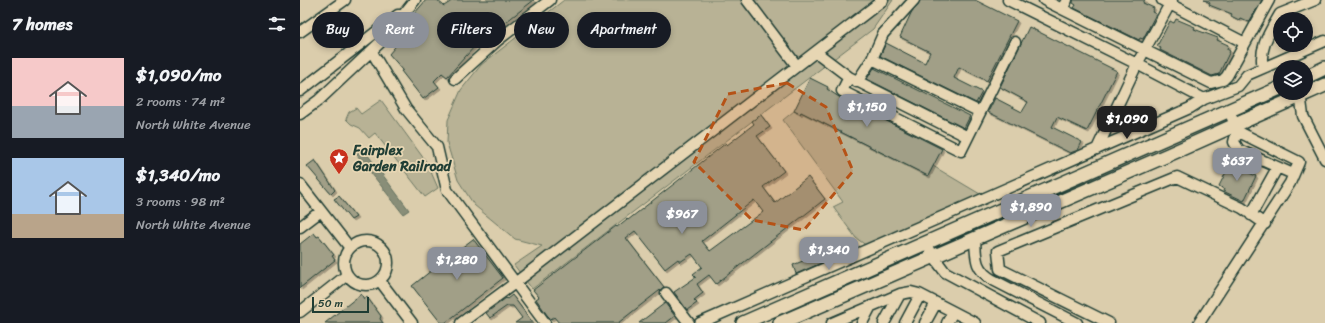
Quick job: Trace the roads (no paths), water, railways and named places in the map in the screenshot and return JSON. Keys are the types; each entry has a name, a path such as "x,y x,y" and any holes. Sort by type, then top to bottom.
{"main road":[{"path":"1313,73 1325,68"},
{"path":"1313,90 1325,85"},
{"path":"743,323 1273,91"},
{"path":"780,323 1161,158 1236,128 1290,100"}],"street":[{"path":"300,32 345,0"},
{"path":"405,12 415,0"},
{"path":"455,79 498,40 550,0"},
{"path":"747,0 797,66"},
{"path":"461,323 883,0"},
{"path":"914,0 884,34 872,59 842,91 961,152 1014,42"},
{"path":"1008,0 1204,99"},
{"path":"1044,0 1064,4 1145,50 1211,83 1217,82 1227,76 1269,0"},
{"path":"1263,68 1261,61 1263,48 1280,14 1315,0"},
{"path":"1097,150 1168,1 1245,44"},
{"path":"300,91 372,35"},
{"path":"700,323 720,319 1097,150 1190,108 1204,99 1238,86 1247,75 1325,41"},
{"path":"300,114 319,100 376,48"},
{"path":"372,52 406,109 437,148 447,190 545,323"},
{"path":"816,52 853,80 968,137"},
{"path":"872,59 980,112"},
{"path":"1302,100 1303,116 1325,159"},
{"path":"1230,110 1236,128 1234,142 1239,150 1293,174"},
{"path":"1199,323 1265,224 1290,183 1299,162 1236,128"},
{"path":"1251,214 1277,168"},
{"path":"1109,323 1000,269 998,251 1177,177 1242,208 1265,224"},
{"path":"300,184 350,248"},
{"path":"300,227 321,211"},
{"path":"975,238 977,264 981,272 1077,323"},
{"path":"362,241 370,241 383,248 388,262 385,276 380,281 366,286 352,281 347,276 344,261 350,248 362,241"},
{"path":"926,242 933,256 945,272 1040,323"},
{"path":"300,312 347,276"},
{"path":"977,290 988,277"},
{"path":"380,281 408,322"},
{"path":"832,323 841,321 900,294 911,292 936,303 971,322"},
{"path":"666,293 689,323"},
{"path":"884,323 900,294"},
{"path":"905,323 920,295"},
{"path":"926,323 936,303"},
{"path":"862,323 871,306"},
{"path":"947,323 953,312"}],"place":[{"name":"Fairplex Garden Railroad","path":"339,175"}]}
